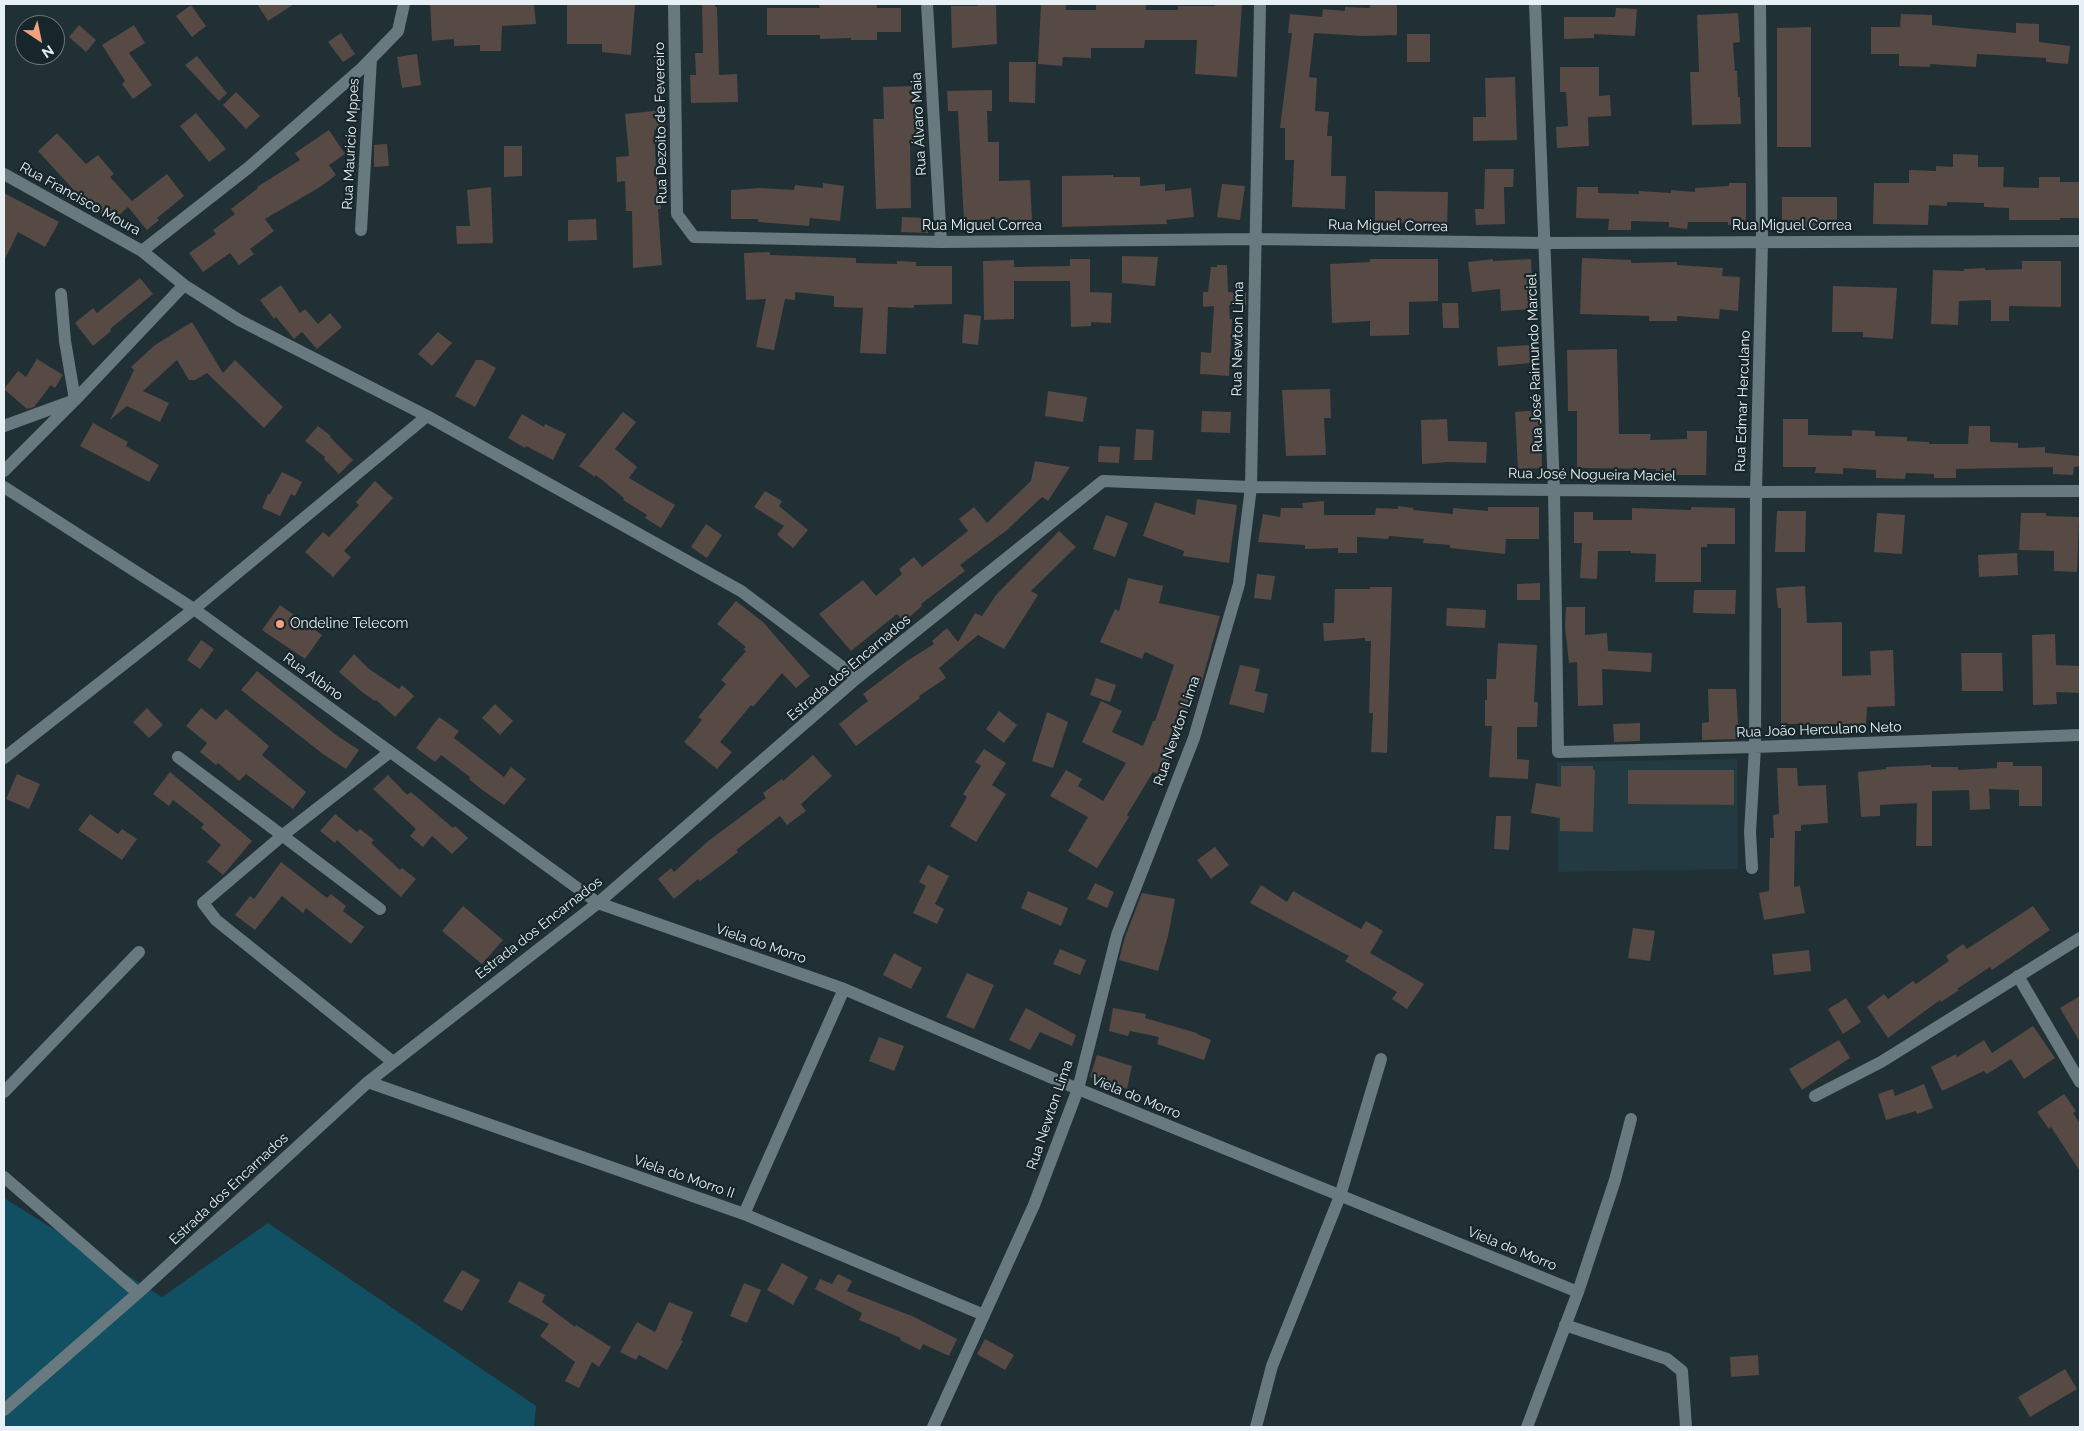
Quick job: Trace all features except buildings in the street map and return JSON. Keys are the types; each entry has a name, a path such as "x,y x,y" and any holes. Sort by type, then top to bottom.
{"street":[{"path":"142,251 248,168 371,59 398,31 404,4"},
{"name":"Rua Dezoito de Fevereiro","path":"674,4 677,214 694,237"},
{"name":"Rua Álvaro Maia","path":"927,4 941,242"},
{"name":"Rua Newton Lima","path":"933,1427 1034,1205 1078,1089 1117,935 1194,738 1239,584 1251,487 1260,4"},
{"name":"Rua José Raimundo Marciel","path":"1536,4 1554,490 1558,752"},
{"name":"Rua Edmar Herculano","path":"1752,868 1750,832 1755,747 1756,492 1762,241 1760,4"},
{"name":"Rua Mauricio Mppes","path":"361,230 371,59"},
{"name":"Rua Francisco Moura","path":"4,174 142,251 184,285 239,320 427,416 741,591 857,678"},
{"name":"Rua Miguel Correa","path":"694,237 941,242 1255,239 1546,243 2080,241"},
{"path":"4,471 75,400 184,285"},
{"path":"61,294 65,341 75,400"},
{"path":"4,426 75,400"},
{"path":"4,758 194,609 427,416"},
{"name":"Rua José Nogueira Maciel","path":"1103,481 1251,487 1756,492 2080,491"},
{"name":"Estrada dos Encarnados","path":"4,1410 138,1293 368,1082 598,902 857,678 1103,481"},
{"name":"Rua Albino","path":"4,487 194,609 598,902"},
{"name":"Rua João Herculano Neto","path":"1558,752 2080,735"},
{"path":"390,752 283,834 203,903 216,920 393,1062"},
{"path":"178,757 283,834 380,909"},
{"name":"Viela do Morro","path":"598,902 844,989 1078,1089 1578,1292"},
{"path":"1815,1096 1881,1062 2080,938"},
{"path":"4,1092 139,952"},
{"path":"2018,976 2080,1082"},
{"path":"744,1214 844,989"},
{"path":"1256,1427 1272,1366 1340,1196 1381,1059"},
{"name":"Viela do Morro II","path":"368,1082 744,1214 984,1315"},
{"path":"1527,1427 1578,1292 1615,1180 1631,1119"},
{"path":"4,1177 138,1293"},
{"path":"1565,1324 1667,1359 1682,1371 1686,1427"}],"shaded area":[{"path":"1737,759 1738,869 1558,872 1557,762"},
{"path":"4,1198 162,1297 268,1223 536,1406 534,1427 4,1427"}],"place":[{"name":"Ondeline Telecom","path":"280,624"}]}
